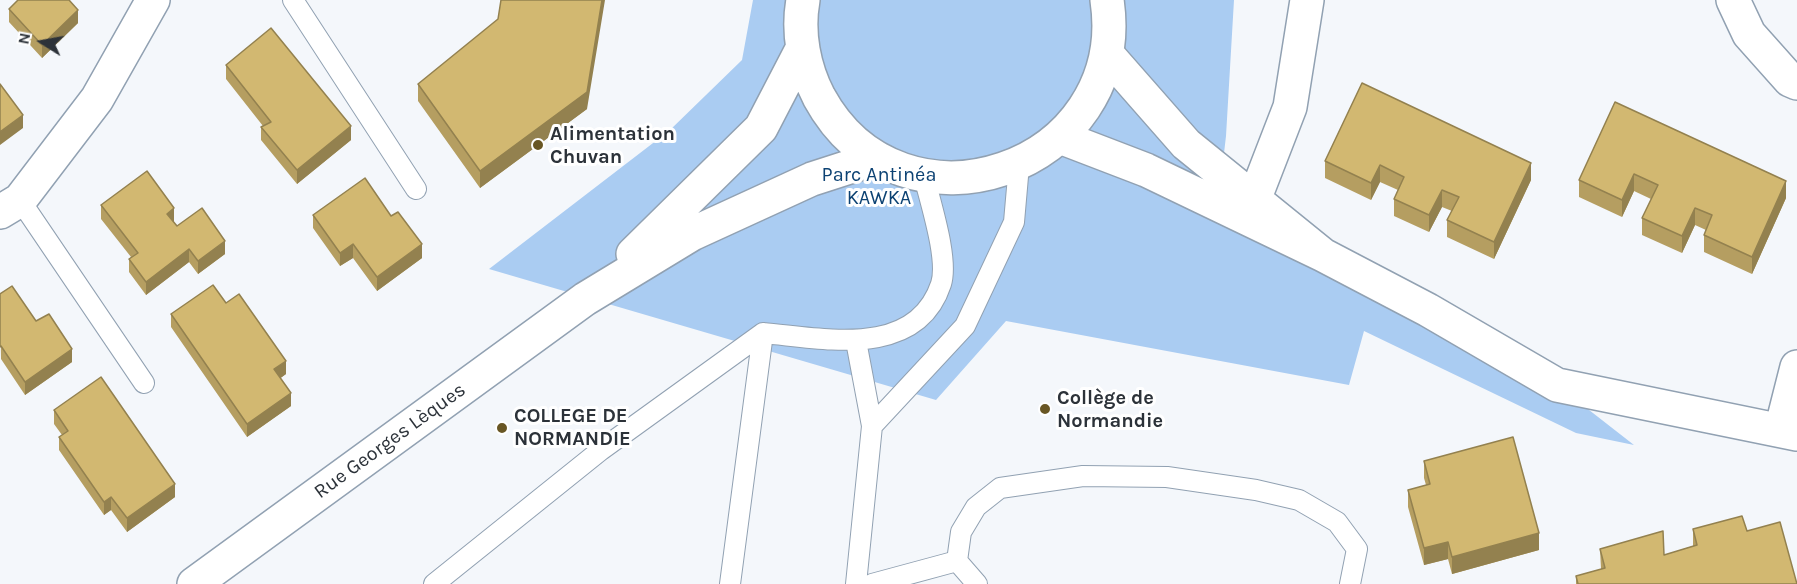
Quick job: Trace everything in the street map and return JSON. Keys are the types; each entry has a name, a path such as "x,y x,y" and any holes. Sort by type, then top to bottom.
{"street":[{"path":"10,206 97,99 153,0"},
{"path":"803,0 802,49 811,82 828,112 850,138 877,158 900,169 924,176 973,178 1019,165 1060,137 1090,99 1107,54 1110,19 1107,0"},
{"path":"1254,200 1290,107 1306,0"},
{"path":"1733,0 1749,34 1790,80 1797,83"},
{"name":"Rue Georges Lèques","path":"585,299 684,206 761,128 802,49"},
{"path":"1107,54 1186,144 1323,255"},
{"path":"1060,137 1146,170 1323,255 1428,310 1557,385 1789,432 1797,367"},
{"name":"Rue Georges Lèques","path":"194,584 585,299 692,234 812,179 877,158"}],"lane":[{"path":"292,0 416,189"},
{"path":"873,426 964,326 1014,222 1019,165"},
{"path":"434,584 601,450 763,333 856,341 896,333 923,316 941,283 940,244 924,176"},
{"path":"10,206 144,383"},
{"path":"730,584 763,333"},
{"path":"856,341 873,426 856,584"},
{"path":"957,561 962,532 975,507 1000,488 1083,476 1167,477 1256,490 1299,500 1337,522 1357,549 1357,581"},
{"path":"872,584 957,561"},
{"path":"957,561 977,584"}],"green space":[{"name":"Parc Antinéa KAWKA","path":"753,0 1234,0 1226,136 1218,205 1557,385 1634,445 1576,433 1364,331 1349,385 1006,321 936,400 489,269 670,130 742,60"}],"building":[{"path":"18,0 69,0 78,10 42,45 9,9"},
{"path":"501,0 602,0 587,92 480,171 418,84 498,19"},
{"path":"271,28 351,126 297,170 261,127 271,122 226,65"},
{"path":"1362,83 1531,163 1494,242 1447,220 1459,197 1442,190 1429,215 1394,199 1404,177 1380,165 1371,183 1325,161"},
{"path":"0,84 23,115 0,132"},
{"path":"1615,102 1786,181 1752,257 1704,235 1712,215 1695,208 1682,236 1642,218 1658,185 1634,174 1622,200 1579,180"},
{"path":"147,171 174,208 167,214 177,226 202,208 225,241 198,261 189,249 146,282 129,259 138,253 101,205"},
{"path":"365,178 391,216 398,212 422,244 377,277 353,244 340,253 313,215"},
{"path":"213,285 226,303 239,294 286,361 274,369 291,393 247,424 171,314"},
{"path":"12,286 36,321 49,314 72,349 25,382 0,347 0,294"},
{"path":"101,377 175,484 127,518 111,497 104,502 59,437 68,431 54,410"},
{"path":"1513,437 1539,533 1452,557 1448,542 1424,548 1408,490 1430,484 1424,461"},
{"path":"1742,516 1747,531 1780,522 1797,584 1578,584 1576,576 1605,568 1600,549 1663,531 1664,555 1697,545 1693,529"}],"place":[{"name":"Alimentation Chuvan","path":"538,145"},
{"name":"Collège de Normandie","path":"1045,409"},
{"name":"COLLEGE DE NORMANDIE","path":"502,428"}]}
